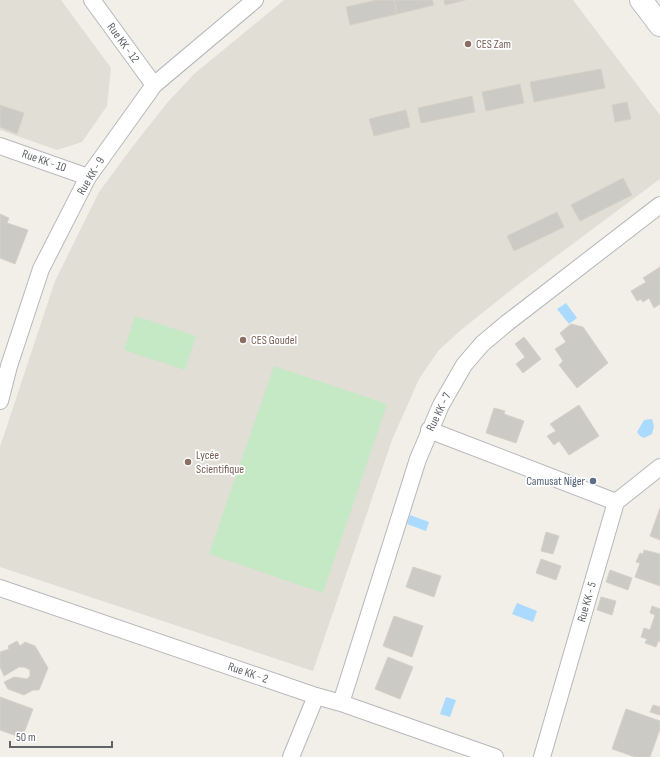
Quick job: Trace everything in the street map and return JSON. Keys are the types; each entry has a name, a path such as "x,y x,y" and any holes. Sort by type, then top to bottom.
{"street":[{"name":"Rue KK - 12","path":"92,0 154,85"},
{"name":"Rue KK - 9","path":"0,401 4,365 40,269 88,177 154,85 255,0"},
{"path":"641,0 660,25"},
{"name":"Rue KK - 10","path":"0,146 88,177"},
{"name":"Rue KK - 7","path":"341,703 418,460 440,405 464,365 482,344 513,318 660,205"},
{"path":"429,430 616,502 660,467"},
{"name":"Rue KK - 5","path":"542,757 616,502"},
{"name":"Rue KK - 2","path":"0,588 316,696 341,703 495,757"},
{"path":"291,757 316,696"}],"shaded area":[{"path":"0,0 61,0 111,68 107,106 82,142 57,150 0,130"},
{"name":"CES Goudel","path":"284,0 573,0 660,115 660,179 516,286 461,330 439,350 419,379 392,440 313,671 0,567 0,447 55,281 99,192 167,103 194,74"}],"green space":[{"path":"135,316 196,336 185,370 124,350"},
{"path":"274,366 387,404 323,593 209,554"}],"water":[{"path":"566,303 577,318 569,324 557,309"},
{"path":"652,419 654,426 652,434 644,438 640,436 637,432 644,420"},
{"path":"410,515 429,522 426,531 407,524"},
{"path":"517,603 537,611 533,622 512,614"},
{"path":"446,697 456,700 450,717 440,714"}],"building":[{"path":"377,0 394,0 397,14 350,25 346,7"},
{"path":"394,0 432,0 434,5 397,14"},
{"path":"444,0 465,0 445,5"},
{"path":"601,69 605,88 534,102 530,82"},
{"path":"520,84 524,103 486,111 482,92"},
{"path":"472,96 475,112 421,123 418,108"},
{"path":"627,102 631,119 615,122 612,105"},
{"path":"0,105 24,113 17,134 0,127"},
{"path":"406,110 410,127 374,136 369,119"},
{"path":"623,178 632,195 580,221 571,205"},
{"path":"557,212 564,227 514,251 507,236"},
{"path":"0,214 9,218 7,223 28,230 15,264 0,258"},
{"path":"660,267 660,304 654,308 649,298 643,302 641,299 637,301 631,291 646,282 643,278"},
{"path":"571,324 583,327 608,363 577,388 559,365 563,361 555,349 566,342 560,333"},
{"path":"524,337 541,359 523,373 516,364 525,357 515,344"},
{"path":"579,405 599,436 569,455 559,441 554,445 547,436 556,431 550,424"},
{"path":"494,408 505,411 504,414 524,421 516,443 486,433"},
{"path":"660,508 660,540 650,536"},
{"path":"546,532 559,536 553,554 541,551"},
{"path":"644,550 660,554 660,586 635,577 640,563 636,562 640,553 643,554"},
{"path":"541,559 561,566 556,580 536,573"},
{"path":"413,567 441,576 434,597 406,587"},
{"path":"610,570 632,578 628,590 606,582"},
{"path":"601,597 616,601 612,615 597,610"},
{"path":"652,606 660,609 660,642 658,641 656,647 645,643 647,639 641,637 644,628 650,630 655,615 650,613"},
{"path":"394,616 423,626 412,657 383,646"},
{"path":"17,641 20,646 25,642 35,646 48,668 39,690 33,690 24,695 8,689 4,682 14,677 27,679 30,676 30,670 24,667 19,667 4,676 0,667 0,652 9,649 8,646"},
{"path":"388,657 413,667 400,699 375,689"},
{"path":"0,697 33,709 22,738 0,730"},
{"path":"653,705 660,707 660,715 650,712"},
{"path":"626,709 660,721 660,729 650,757 635,757 612,749"}],"place":[{"name":"CES Zam","path":"468,44"},
{"name":"CES Goudel","path":"243,340"},
{"name":"Lycée Scientifique","path":"188,462"},
{"name":"Camusat Niger","path":"593,481"}]}
